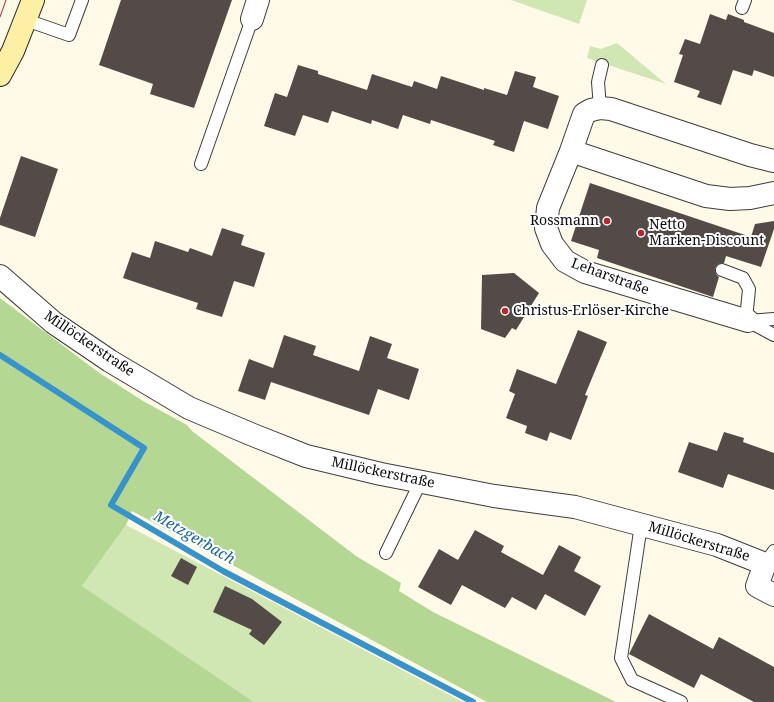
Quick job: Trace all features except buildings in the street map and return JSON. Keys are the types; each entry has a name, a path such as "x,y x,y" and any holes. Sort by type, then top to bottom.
{"main road":[{"path":"0,75 13,51 33,0"}],"street":[{"name":"Leharstraße","path":"600,108 591,110 584,114 548,208 546,228 552,244 565,261 586,272 747,321"},
{"path":"571,151 706,196 750,198 771,194 772,161 611,109 600,108"},
{"name":"Millöckerstraße","path":"0,276 54,322 110,361 189,408 306,456 381,474 494,496 575,507 769,558 757,586 774,594"}],"lane":[{"path":"26,20 69,36 82,0"},
{"path":"201,164 255,10"},
{"path":"600,108 598,82 602,65"},
{"path":"722,270 743,278 749,288 747,321"},
{"path":"747,321 774,319"},
{"path":"747,321 774,335"},
{"path":"386,553 421,482"},
{"path":"641,524 621,658 632,680 681,702"}],"green space":[{"path":"511,0 587,0 579,24"},
{"path":"617,43 666,84 587,58 590,46 601,49"},
{"path":"0,298 98,372 143,401 187,425 192,431 356,556 401,583 399,591 433,612 616,702 487,702 132,511 126,525 82,586 254,702 0,702"},
{"path":"126,525 463,702 254,702 82,586"}],"waterway":[{"name":"Metzgerbach","path":"0,355 144,448 111,505 223,571 473,702"}],"tram line":[{"path":"0,17 6,0"}],"place":[{"name":"Rossmann","path":"607,221"},
{"name":"Netto Marken-Discount","path":"641,233"},
{"name":"Christus-Erlöser-Kirche","path":"505,311"}]}
